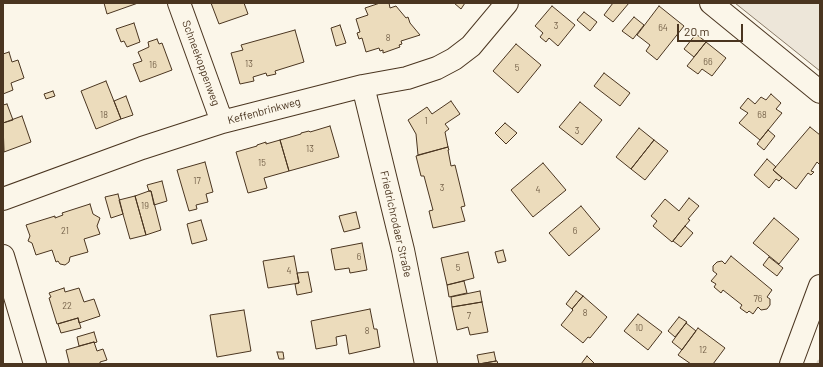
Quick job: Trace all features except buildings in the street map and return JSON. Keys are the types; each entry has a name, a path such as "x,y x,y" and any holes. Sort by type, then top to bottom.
{"street":[{"name":"Schneekoppenweg","path":"180,3 222,122"},
{"name":"Keffenbrinkweg","path":"3,199 129,153 222,122 363,86 407,78 437,68 454,59 471,46 507,3"},
{"path":"711,3 820,92"},
{"name":"Friedrichrodaer Straße","path":"363,86 403,250 426,364"},
{"path":"3,256 35,364"},
{"path":"791,364 820,286"}],"shaded area":[{"path":"735,3 820,3 820,71"}]}
